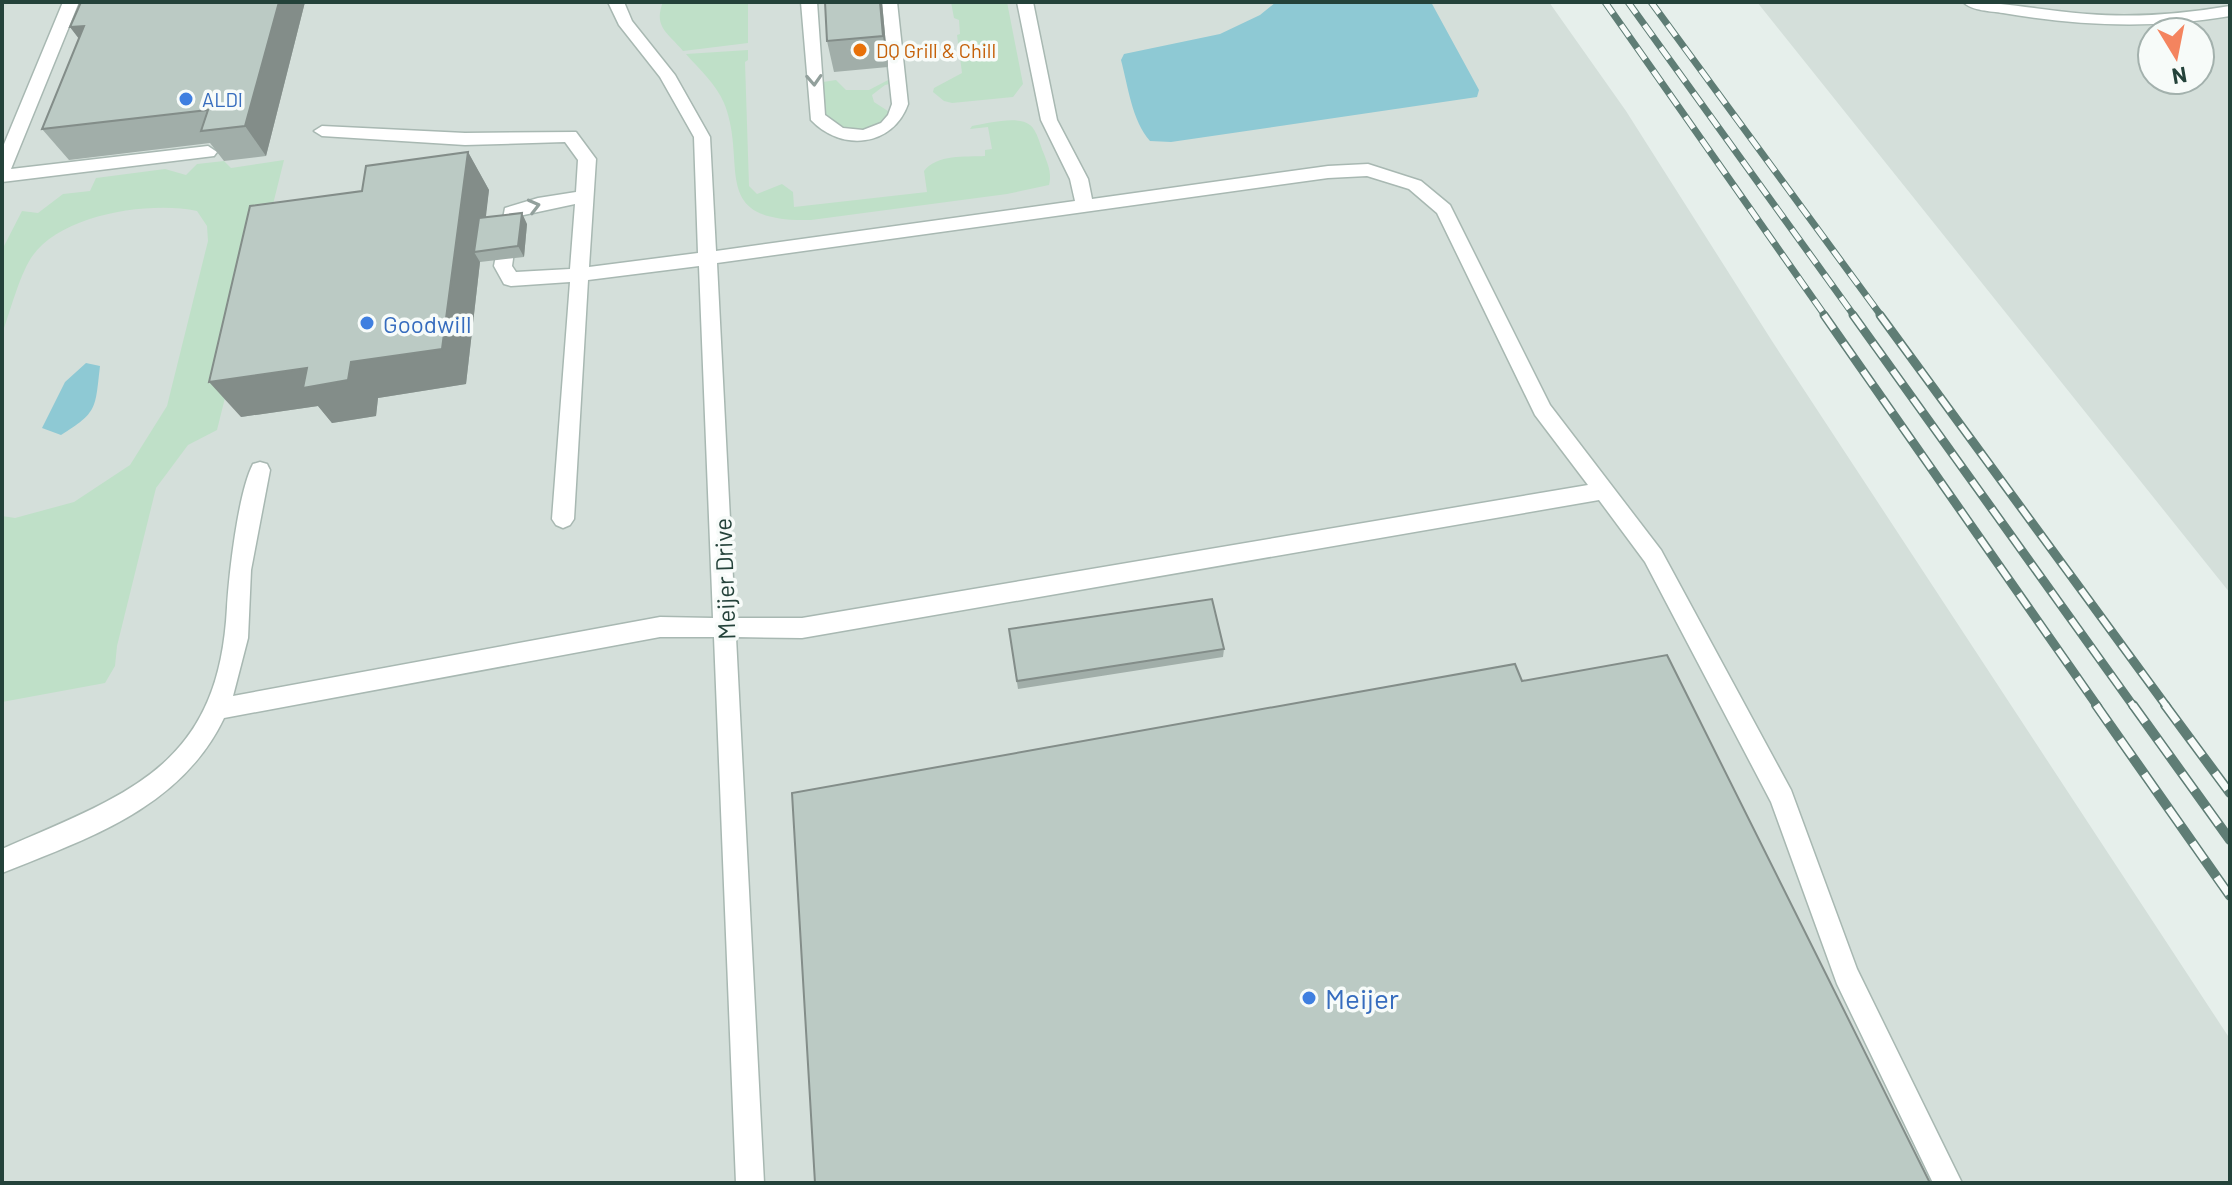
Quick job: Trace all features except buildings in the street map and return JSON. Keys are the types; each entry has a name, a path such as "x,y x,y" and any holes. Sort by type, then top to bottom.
{"street":[{"path":"1971,2 2022,12 2090,19 2158,21 2230,11"}],"lane":[{"path":"71,2 2,173 208,152"},
{"name":"Meijer Drive","path":"616,2 625,22 667,75 702,137 750,1183"},
{"path":"809,2 817,116 825,128 843,135 862,136 886,129 898,117 900,104 889,2"},
{"path":"1025,2 1049,120 1079,179 1085,206"},
{"path":"322,131 465,139 570,136 587,159 572,422 563,519"},
{"path":"585,197 538,204 511,212 503,266 511,279 579,275 709,258 1328,172 1368,170 1415,185 1444,209 1542,410 1653,556 1782,798 1846,975 1948,1183"},
{"path":"2,861 128,804 181,769 210,730 229,676 237,638 240,570 260,470"},
{"path":"217,709 660,627 802,628 1604,491"}],"shaded area":[{"path":"2,2 1549,2 1626,111 1772,341 2230,1039 2230,1183 2,1183"},
{"path":"1757,2 2230,2 2230,593"}],"green space":[{"path":"663,2 748,2 748,43 683,51 661,24"},
{"path":"951,2 1007,2 1023,84 1013,97 952,103 933,92 934,88 962,73 957,35 960,34 959,20 954,18"},
{"path":"748,50 748,60 745,62 749,186 757,194 782,184 793,192 794,207 927,192 924,171 936,162 985,156 985,150 992,149 988,127 970,129 972,126 1010,120 1025,122 1035,130 1049,169 1049,185 1007,194 811,220 778,218 757,212 744,200 738,186 731,126 721,96 686,54"},
{"path":"890,79 890,84 872,95 874,102 891,113 875,125 867,129 850,129 826,116 823,82 836,80 846,90 869,90"},
{"path":"284,160 217,430 188,445 156,488 117,646 115,666 105,683 2,702 2,516 15,518 74,502 130,465 167,406 208,241 207,226 197,211 178,208 131,210 84,221 45,243 31,258 2,334 2,250 22,211 38,213 63,194 90,191 96,178 165,169 186,175 197,164 224,161 231,168"}],"water":[{"path":"1276,2 1431,2 1479,90 1477,97 1171,142 1150,141 1131,103 1121,60 1124,54 1220,34 1260,15"},
{"path":"86,363 100,366 95,401 88,414 61,435 42,428 65,382"}],"railway":[{"path":"1605,2 1826,317"},
{"path":"1628,2 1855,317"},
{"path":"1651,2 1882,317"},
{"path":"1824,315 2098,707"},
{"path":"1853,315 2134,707"},
{"path":"1880,315 2167,707"},
{"path":"2096,705 2230,896"},
{"path":"2133,705 2230,840"},
{"path":"2165,705 2230,793"}],"place":[{"name":"DQ Grill & Chill","path":"860,50"},
{"name":"ALDI","path":"186,99"},
{"name":"Goodwill","path":"367,323"},
{"name":"Meijer","path":"1309,998"}]}
